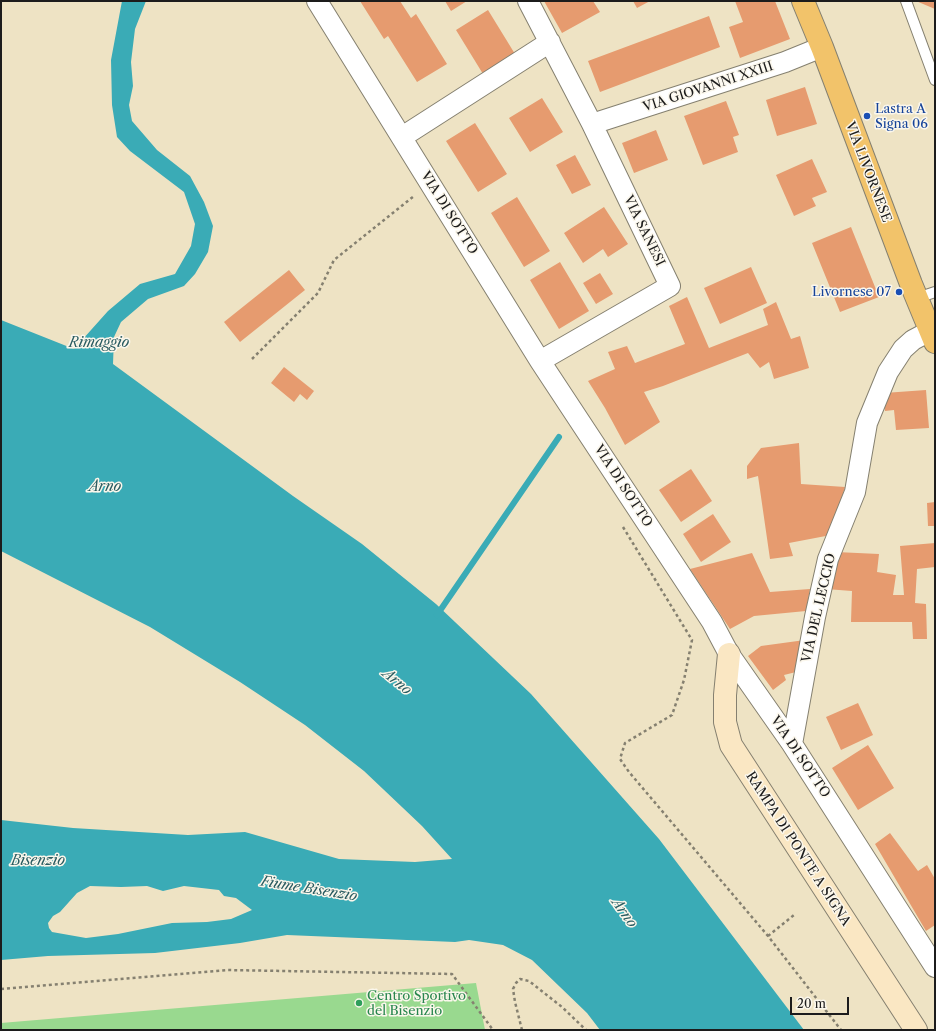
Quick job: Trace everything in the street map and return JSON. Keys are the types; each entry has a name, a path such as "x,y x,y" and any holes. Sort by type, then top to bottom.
{"main road":[{"name":"VIA LIVORNESE","path":"803,1 926,295 933,337"},
{"name":"RAMPA DI PONTE A SIGNA","path":"729,654 724,695 725,722 731,745 916,1030"}],"street":[{"name":"VIA DI SOTTO","path":"317,1 540,361 712,622 729,654 792,744 935,967"},
{"name":"VIA SANESI","path":"528,1 592,124 670,286 540,361"},
{"path":"402,138 550,42"},
{"name":"VIA GIOVANNI XXIII","path":"592,124 785,62 822,47"},
{"name":"VIA DEL LECCIO","path":"792,744 815,617 828,559 855,492 867,423 888,372 902,349 913,340 933,337"}],"lane":[{"path":"906,1 935,80"}],"path":[{"path":"252,359 318,293 334,260 430,183"},
{"path":"619,520 692,640 684,680 672,715 624,743 620,758 629,772 768,936 841,1030"},
{"path":"768,936 794,915"},
{"path":"1,989 228,970 452,974 493,1030"},
{"path":"522,1030 513,989 520,979 529,981 562,1007 586,1030"}],"green space":[{"name":"Centro Sportivo del Bisenzio","path":"476,983 485,1030 1,1030 1,1023"}],"water":[{"name":"Arno","path":"122,1 146,1 135,29 131,62 133,86 129,105 132,121 157,150 190,176 204,202 213,226 208,252 195,274 184,286 148,299 121,322 114,337 113,364 293,496 362,544 436,604 531,694 659,839 804,1030 600,1030 587,1013 532,960 503,945 469,940 455,942 287,935 240,943 155,953 48,956 1,960 1,820 73,828 188,835 245,832 339,859 415,862 452,859 422,826 364,771 305,725 240,682 150,627 1,551 1,320 74,349 108,311 140,284 175,274 191,246 195,224 184,192 130,151 117,137 112,105 111,60","holes":["90,886 147,886 163,891 184,886 219,890 224,896 236,898 252,910 231,919 207,922 172,923 118,934 86,938 52,932 49,928 48,923 53,916 60,912 77,893"]}],"building":[{"path":"360,1 400,1 411,18 416,14 447,64 417,82 388,36 384,39"},
{"path":"445,1 467,1 451,11"},
{"path":"544,1 593,1 600,12 562,33"},
{"path":"633,1 650,1 637,8"},
{"path":"735,1 775,1 790,39 740,58 729,27 743,22"},
{"path":"916,1 935,1 935,9"},
{"path":"488,10 515,54 483,74 456,30"},
{"path":"709,16 720,47 600,92 588,61"},
{"path":"805,87 817,124 777,136 766,100"},
{"path":"542,98 563,132 530,152 509,118"},
{"path":"726,101 739,135 733,137 738,152 703,165 684,116"},
{"path":"475,123 507,174 478,192 446,141"},
{"path":"656,130 668,160 634,173 622,143"},
{"path":"575,155 591,185 572,194 556,165"},
{"path":"812,159 827,192 812,198 816,206 794,216 776,175"},
{"path":"517,197 550,251 524,267 491,213"},
{"path":"604,207 628,244 608,257 603,249 583,263 564,233"},
{"path":"851,227 879,297 840,312 812,243"},
{"path":"560,262 589,311 559,329 530,280"},
{"path":"751,267 767,303 720,324 704,288"},
{"path":"289,270 305,290 240,342 224,322"},
{"path":"600,273 613,294 596,304 583,283"},
{"path":"687,297 709,348 768,325 763,309 776,302 791,339 800,336 809,368 774,379 769,362 760,368 748,353 644,392 660,422 625,445 605,408 588,381 615,369 608,352 627,346 635,363 685,344 669,306"},
{"path":"284,367 314,391 307,400 300,394 294,402 271,383"},
{"path":"926,390 929,428 896,430 894,410 885,411 884,393"},
{"path":"799,443 801,484 845,487 831,535 789,543 793,556 770,559 758,476 747,479 747,466 761,448"},
{"path":"691,469 712,501 681,522 659,490"},
{"path":"935,502 935,526 928,526 927,503"},
{"path":"713,514 731,542 701,562 683,534"},
{"path":"935,543 935,567 917,569 915,603 926,604 927,639 913,639 912,622 851,622 852,591 826,589 836,552 879,554 877,572 896,575 893,595 904,595 900,546"},
{"path":"752,553 770,592 810,589 806,611 754,616 730,629 690,569"},
{"path":"805,640 804,670 784,675 786,680 773,690 748,656 761,646"},
{"path":"858,703 873,735 841,750 826,717"},
{"path":"868,745 894,788 858,810 832,768"},
{"path":"890,833 918,871 927,865 935,879 935,925 926,931 875,844"}],"waterway":[{"path":"437,615 559,437"}],"place":[{"name":"Lastra A Signa 06","path":"867,116"},
{"name":"Livornese 07","path":"899,292"},
{"name":"Centro Sportivo del Bisenzio","path":"359,1003"}],"water label":[{"name":"Rimaggio","path":"99,343"},
{"name":"Bisenzio","path":"38,861"},
{"name":"Fiume Bisenzio","path":"309,889"}]}
